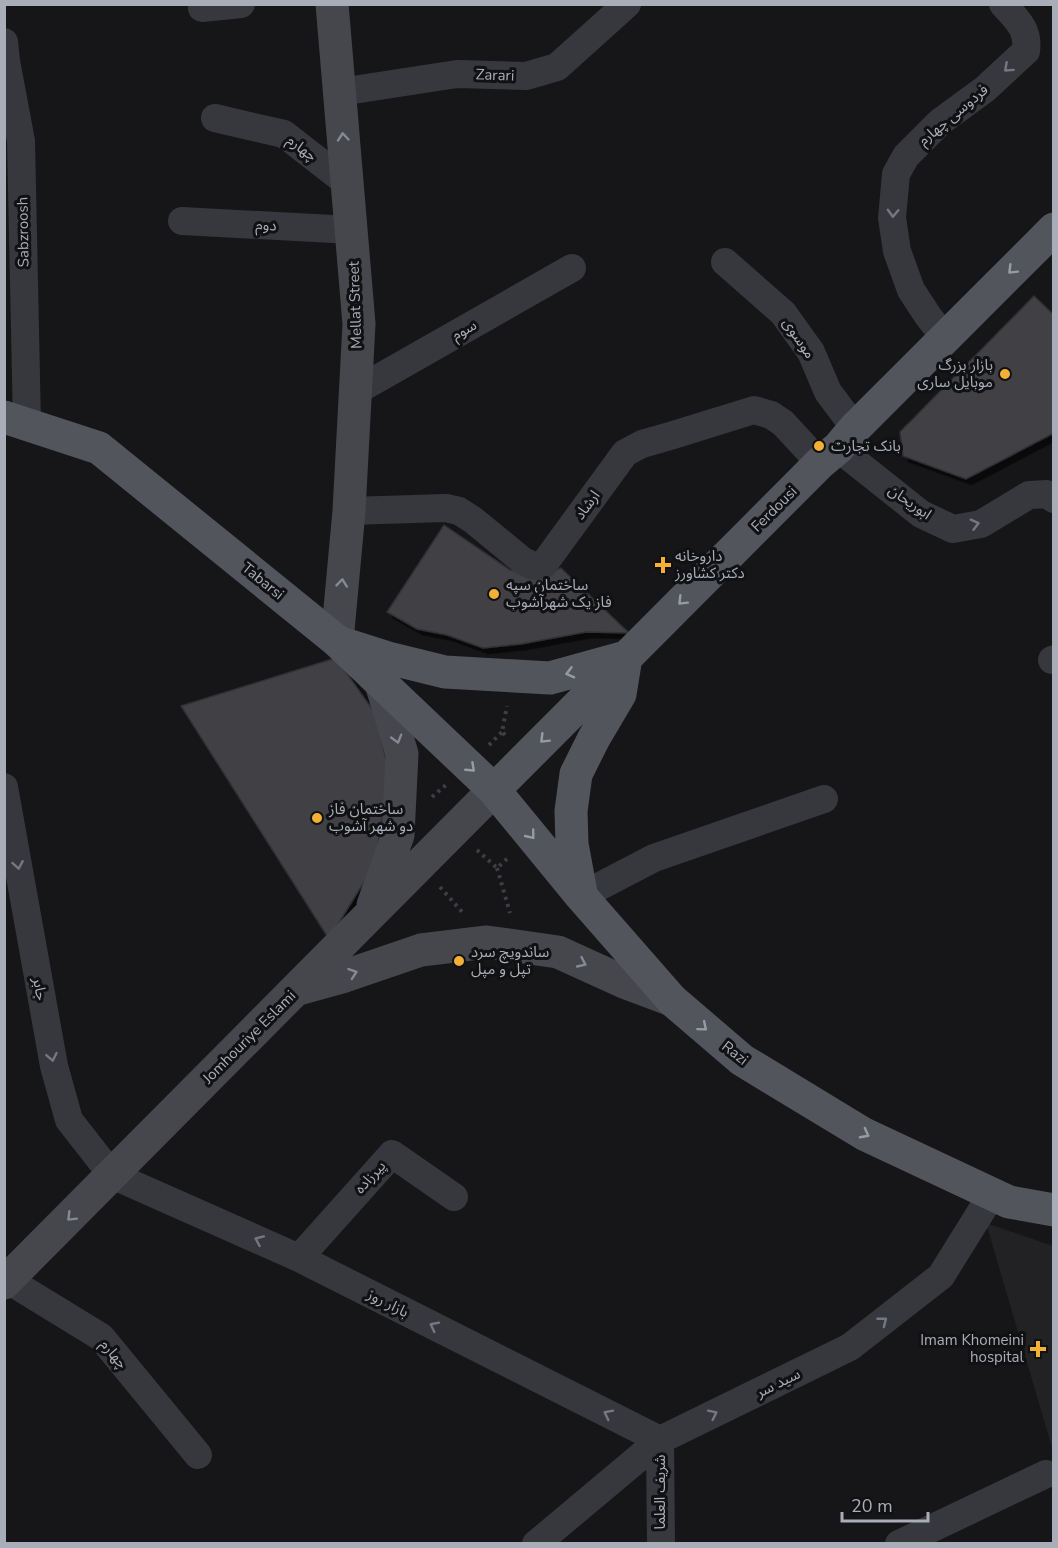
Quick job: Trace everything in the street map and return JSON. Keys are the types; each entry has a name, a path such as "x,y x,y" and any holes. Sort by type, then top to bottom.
{"main road":[{"name":"Mellat Street","path":"332,4 359,324 349,511 337,641"},
{"name":"Ferdousi","path":"494,790 1053,229"},
{"name":"Tabarsi","path":"16,420 99,448 337,641 494,790"},
{"path":"337,641 388,658 446,672 550,678 626,657 620,694 576,774 571,811 572,844 581,896"},
{"path":"370,915 398,835 402,754 381,683"},
{"name":"Razi","path":"494,790 581,896 672,1000 742,1060 864,1134 1009,1202 1053,1210"},
{"name":"Jomhouriye Eslami","path":"6,1280 494,790"},
{"path":"297,989 345,976 421,950 487,942 558,952 624,982 672,1000"}],"street":[{"path":"202,8 241,4"},
{"name":"Zarari","path":"340,92 457,74 526,76 557,67 627,4"},
{"name":"فردوسی چهارم","path":"945,338 911,290 897,251 892,218 896,174 906,156 940,122 985,89 1026,51 1027,40 1022,26 1003,4"},
{"name":"Sabzroosh","path":"4,42 21,141 16,420"},
{"name":"چهارم","path":"215,118 284,134 347,183"},
{"name":"دوم","path":"182,221 351,230"},
{"name":"موسوی","path":"725,262 783,313 811,352 828,392 838,446"},
{"name":"سوم","path":"356,391 572,268"},
{"name":"ارشاد","path":"349,511 446,508 459,511 523,561 534,566 544,564 625,453 642,444 754,410 771,415 783,423 838,446"},
{"name":"ابوریحان","path":"838,446 921,514 953,529 981,524 1029,495 1047,494 1053,499"},
{"name":"جابر","path":"4,787 52,1054 62,1096 69,1120 112,1175"},
{"path":"581,896 654,858 824,799"},
{"name":"پیرزاده","path":"299,1258 392,1154 454,1197"},
{"name":"بازار روز","path":"112,1175 299,1258 660,1440"},
{"name":"سید سر","path":"536,1544 660,1440 850,1347 941,1276 992,1194"},
{"name":"چهارم","path":"6,1280 101,1337 198,1455"},
{"name":"شریف العلما","path":"660,1440 661,1544"},
{"path":"899,1544 1046,1474"}],"path":[{"path":"497,868 519,946"}],"shaded area":[{"name":"Imam Khomeini hospital","path":"986,1223 1053,1246 1053,1451"}],"building":[{"name":"بازار بزرگ موبایل ساری","path":"1034,296 1054,315 1054,433 966,479 903,456 900,432"},
{"name":"ساختمان سپه فاز یک شهرآشوب","path":"444,525 510,570 540,576 561,568 629,633 586,632 521,644 483,648 447,635 417,629 387,612"},
{"name":"ساختمان فاز دو شهر آشوب","path":"336,658 375,713 389,772 375,864 329,939 181,706"}],"place":[{"name":"بازار بزرگ موبایل ساری","path":"1005,374"},
{"name":"بانک تجارت","path":"819,446"},
{"name":"داروخانه دکتر کشاورز","path":"663,565"},
{"name":"ساختمان سپه فاز یک شهرآشوب","path":"494,594"},
{"name":"ساختمان فاز دو شهر آشوب","path":"317,818"},
{"name":"ساندویچ سرد تپل و مپل","path":"459,961"},
{"name":"Imam Khomeini hospital","path":"1038,1349"}]}
